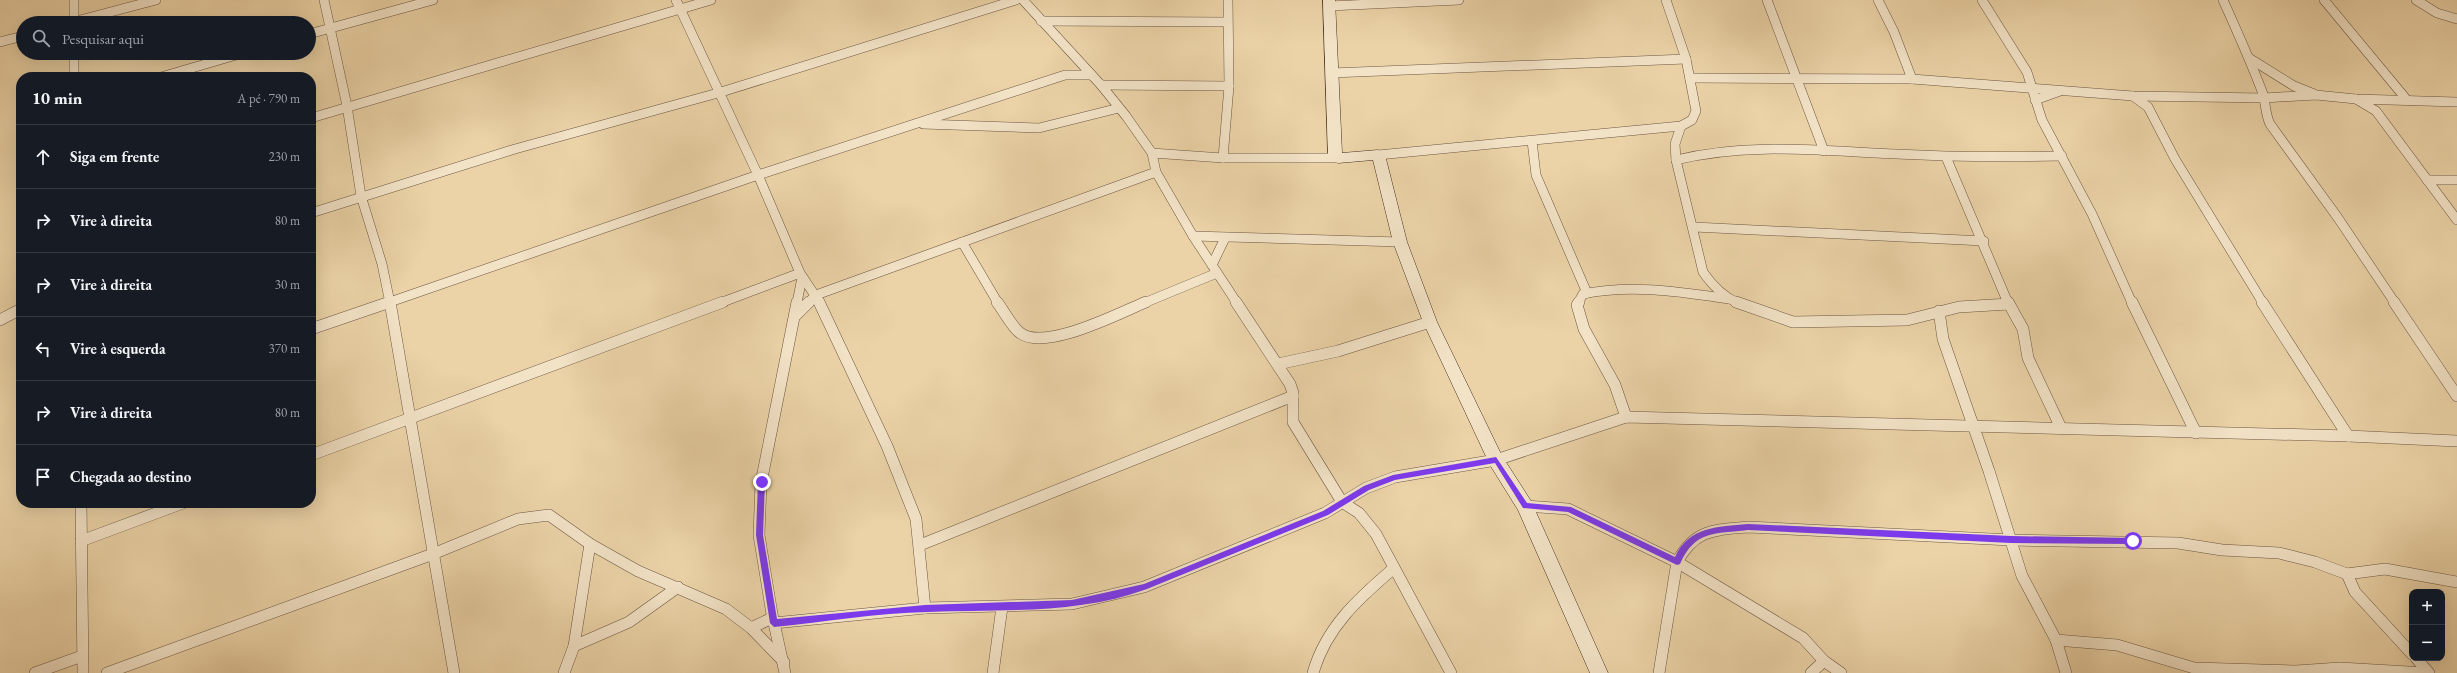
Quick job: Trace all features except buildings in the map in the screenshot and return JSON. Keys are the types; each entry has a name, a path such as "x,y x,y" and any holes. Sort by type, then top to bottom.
{"street":[{"path":"73,16 74,0"},
{"path":"98,16 156,0"},
{"path":"324,0 347,106 361,196 382,264 390,302 454,673"},
{"path":"316,32 433,0"},
{"path":"316,116 678,4 711,0"},
{"path":"316,211 515,149 718,93 1016,0"},
{"path":"1023,0 1101,85 1152,153 1156,172 1192,236 1290,384 1293,396 1291,414 1293,422 1342,502 1359,513 1369,523 1385,549 1451,673"},
{"path":"1223,158 1229,86 1227,22 1228,0"},
{"path":"1338,158 1335,153 1329,3 1459,0"},
{"path":"1152,153 1223,158 1338,158 1681,126 1692,120 1696,111 1686,59 1666,0"},
{"path":"1767,0 1794,77 1824,151"},
{"path":"1878,0 1894,32 1912,79"},
{"path":"1982,0 2027,72 2042,120 2062,156 2196,433"},
{"path":"2223,0 2249,58 2264,98 2265,113 2270,124 2338,218 2457,396"},
{"path":"2324,0 2407,100"},
{"path":"2416,0 2437,13 2457,19"},
{"path":"678,4 718,93 758,175 801,275 816,295 887,446 916,519 920,545 925,608"},
{"path":"1041,21 1227,22"},
{"path":"0,42 16,38"},
{"path":"2249,58 2294,86 2316,95"},
{"path":"1065,75 1076,59"},
{"path":"1331,73 1686,59"},
{"path":"74,60 74,72"},
{"path":"178,72 219,60"},
{"path":"316,327 758,175 919,124 1065,75 1091,75"},
{"path":"1690,78 1794,77 1912,79 2133,96 2264,98 2316,95 2356,99 2457,102"},
{"path":"1101,85 1229,86"},
{"path":"2035,100 2062,90"},
{"path":"2133,96 2148,107 2175,159 2227,246 2348,436"},
{"path":"2148,107 2153,96"},
{"path":"2356,99 2376,111 2457,220"},
{"path":"2376,111 2384,100"},
{"path":"919,124 946,127 1039,128 1119,108"},
{"path":"1681,126 1675,144 1676,160 1694,227 1703,272 1710,281 1729,299"},
{"path":"1532,141 1532,158 1536,178 1559,224 1587,293"},
{"path":"1676,160 1711,151 1824,151 1946,157 2062,156"},
{"path":"1378,155 1400,242 1430,322 1496,460 1525,506 1599,673"},
{"path":"1946,157 1984,241 2009,304 2023,329 2028,358 2061,428"},
{"path":"796,315 816,295 1156,172"},
{"path":"2427,180 2457,180"},
{"path":"1694,227 1984,241"},
{"path":"1192,236 1400,242"},
{"path":"962,242 994,297 1019,332 1033,339 1047,339 1079,329 1214,269 1225,238"},
{"path":"784,667 773,620 759,535 762,482 796,315 801,275"},
{"path":"316,453 410,417 801,275"},
{"path":"1626,417 1615,385 1584,329 1577,305 1583,294 1602,289 1640,288 1729,299 1771,316 1792,322 1874,322 1907,320 1959,307 2009,304"},
{"path":"1939,311 1943,339 1974,427 2022,576 2056,640 2066,673"},
{"path":"0,320 16,312"},
{"path":"1278,364 1338,351 1430,322"},
{"path":"920,545 1293,396"},
{"path":"751,628 773,620 925,608 1072,604 1144,587 1325,513 1366,488 1395,477 1496,460 1626,417 2348,436 2457,441"},
{"path":"1525,506 1568,509 1677,562 1803,638 1824,661 1841,673"},
{"path":"81,508 83,673"},
{"path":"81,541 169,508"},
{"path":"107,673 433,554 518,519 539,515 549,515 590,544 662,583 678,588 726,609 751,628 784,667"},
{"path":"1659,673 1677,562 1684,546 1707,531 1748,527 2011,540 2178,543 2222,550 2279,553 2315,562 2347,574 2385,569 2457,582"},
{"path":"564,673 574,646 590,544"},
{"path":"1313,673 1325,640 1349,610 1394,568"},
{"path":"2347,574 2355,592 2409,651"},
{"path":"574,646 624,627 678,588"},
{"path":"993,673 1002,606"},
{"path":"2056,640 2117,645 2190,667 2252,672 2340,668 2427,673"},
{"path":"35,673 82,656"},
{"path":"1811,673 1824,661"},
{"path":"2418,661 2427,673"}],"route":[{"path":"762,482 759,535 774,623 925,608 1072,604 1122,593 1144,587 1325,513 1366,488 1395,477 1496,460 1525,506 1549,506 1568,509 1677,562 1684,546 1693,538 1707,531 1748,527 2011,540 2133,541"}]}
